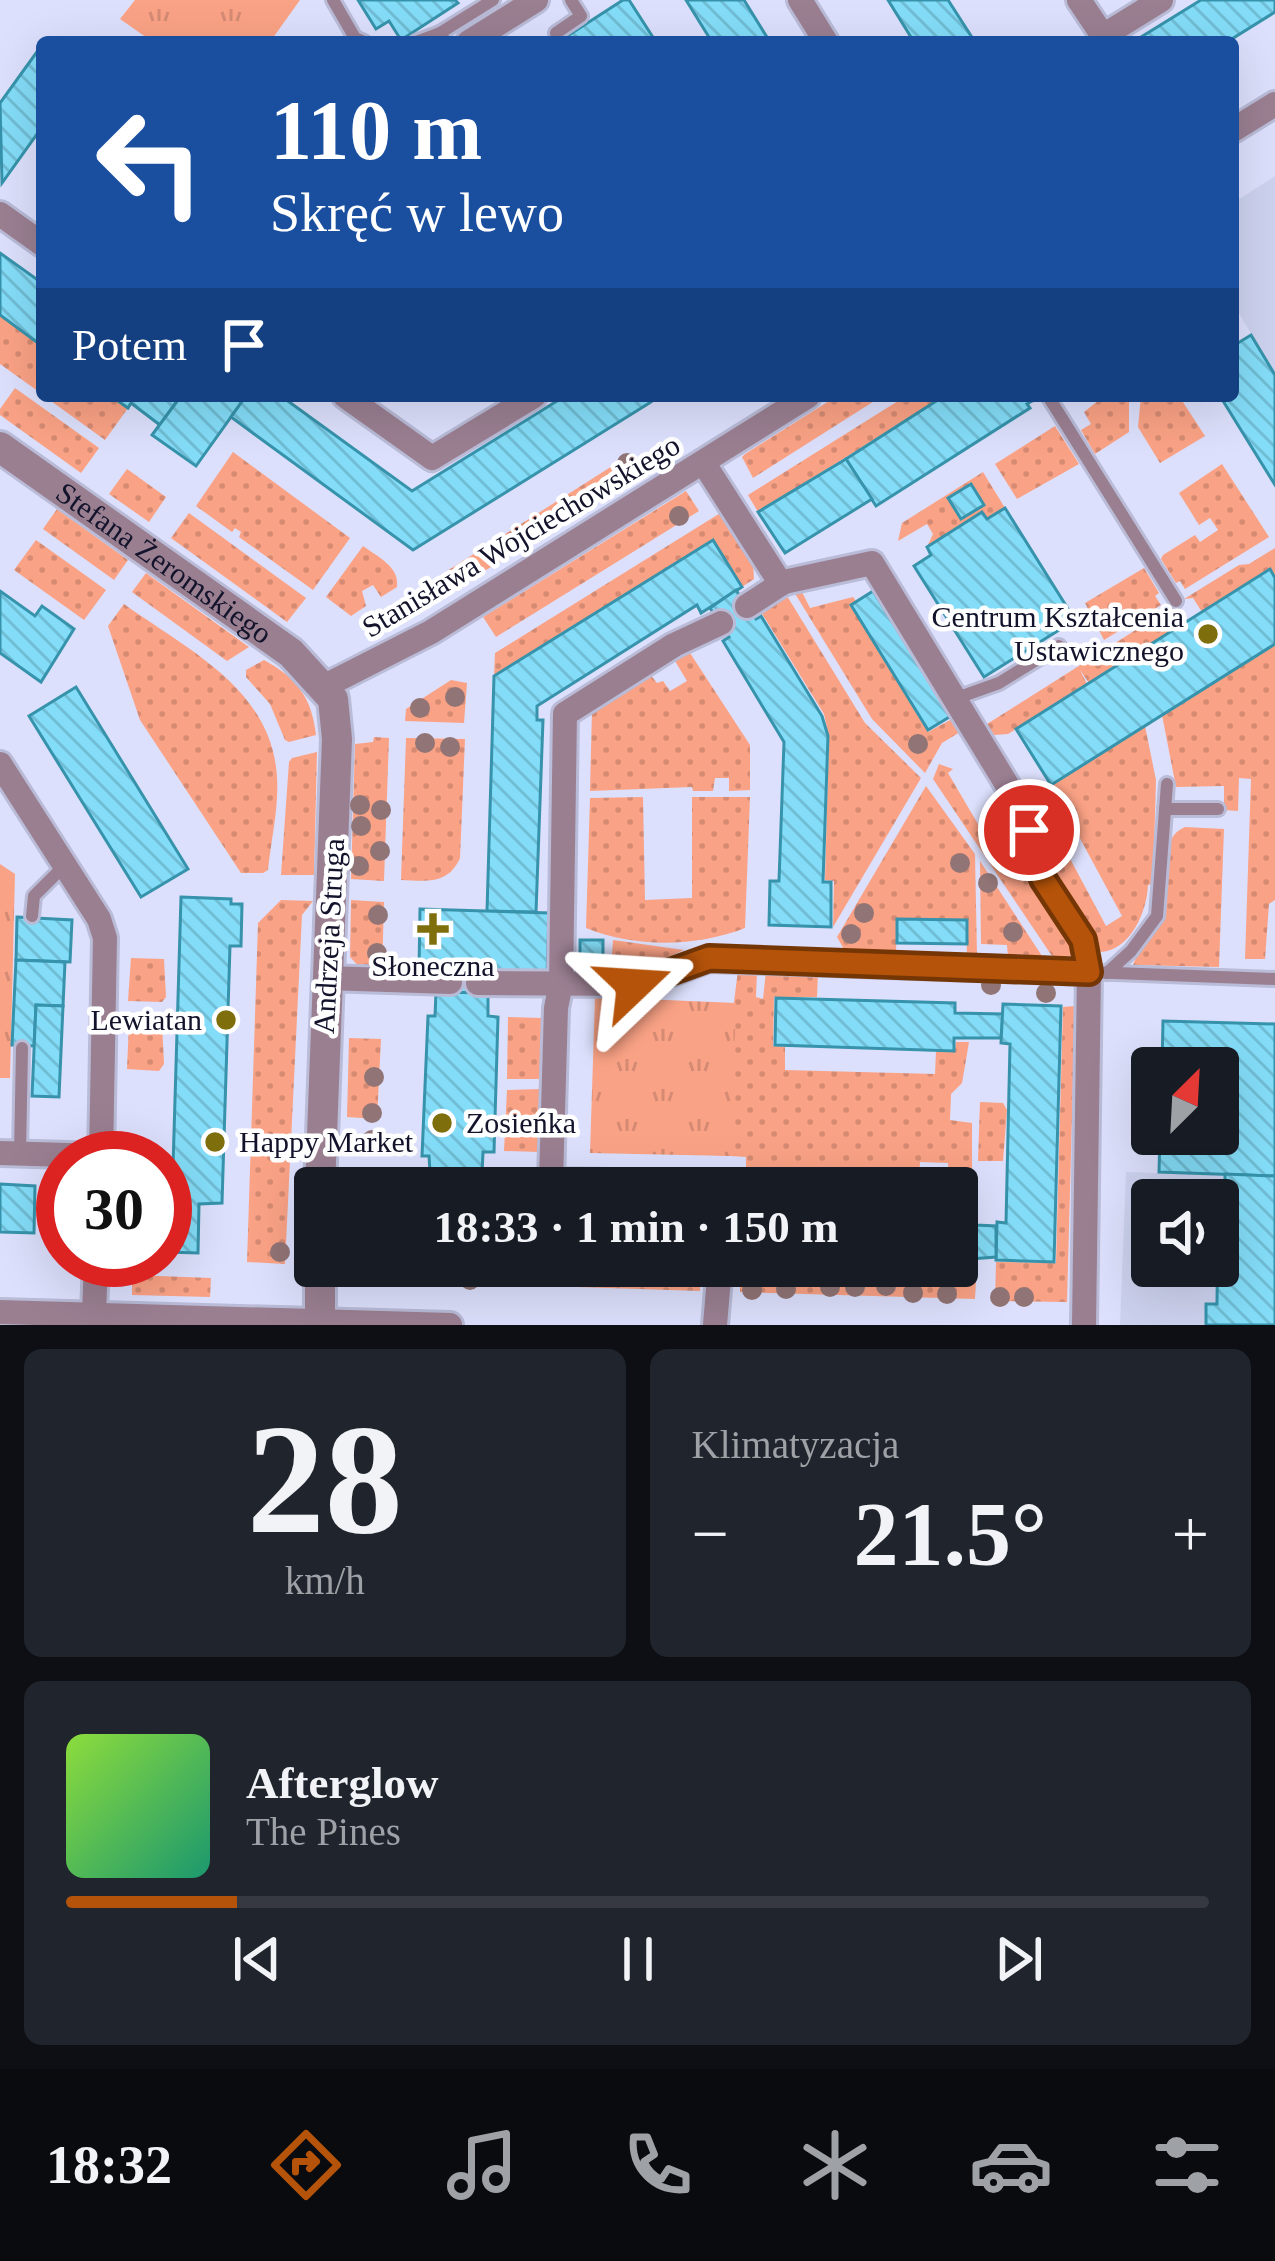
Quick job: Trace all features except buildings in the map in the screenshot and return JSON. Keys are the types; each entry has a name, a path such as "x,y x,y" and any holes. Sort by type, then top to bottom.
{"street":[{"path":"479,36 536,0"},
{"path":"800,0 822,36"},
{"path":"1079,0 1101,36"},
{"path":"1104,36 1161,0"},
{"path":"1239,126 1275,104"},
{"path":"0,214 36,240"},
{"path":"353,402 432,458 524,402"},
{"name":"Stanisława Wojciechowskiego","path":"325,686 431,632 798,402"},
{"name":"Stefana Żeromskiego","path":"0,447 276,640 325,686"},
{"path":"703,462 781,584"},
{"path":"747,606 781,584 872,563 1012,793"},
{"path":"550,1167 561,983 565,714 674,645 721,623"},
{"name":"Andrzeja Struga","path":"320,1167 337,724 333,699 325,686"},
{"path":"0,764 99,920 107,946 102,1131"},
{"path":"478,983 642,984 709,958 1098,972 1084,1325"},
{"path":"326,978 450,982"},
{"path":"94,1314 95,1287"},
{"path":"320,1287 320,1323"},
{"path":"715,1325 718,1287"},
{"path":"0,1312 450,1325"}],"lane":[{"path":"332,0 354,36"},
{"path":"444,36 493,0"},
{"path":"556,33 581,16 571,0"},
{"path":"1052,402 1176,601"},
{"path":"957,698 999,683 1059,646"},
{"path":"1098,972 1130,951 1157,916 1167,784"},
{"path":"1166,809 1218,809"},
{"path":"1029,830 1043,879 1098,972"},
{"path":"32,916 34,896 64,866"},
{"path":"1098,972 1275,979"},
{"path":"10,1154 22,1048"}],"shaded area":[{"path":"1275,176 1275,374 1239,313 1239,199"},
{"path":"1126,1172 1275,1177 1275,1325 1120,1325"}],"green space":[{"path":"135,0 300,0 274,36 144,36 120,19"},
{"path":"0,315 36,342 36,390 0,364"},
{"path":"15,388 99,448 81,473 0,415"},
{"path":"52,402 120,402 128,408 105,440"},
{"path":"827,402 873,402 753,478 742,457"},
{"path":"896,402 934,402 758,512 748,495"},
{"path":"1096,402 1129,402 1129,432 1095,454 1081,430 1091,424 1084,412"},
{"path":"1140,402 1183,402 1205,436 1160,463 1138,427"},
{"path":"1055,426 1079,464 1017,499 995,464"},
{"path":"233,452 350,538 313,590 239,537 241,532 235,528 232,532 196,506"},
{"path":"628,456 641,474 457,588 447,571"},
{"path":"1222,464 1269,537 1185,589 1180,581 1176,583 1163,555 1195,535 1200,542 1218,530 1210,518 1199,525 1179,493"},
{"path":"127,469 166,497 149,522 109,494"},
{"path":"983,472 1005,508 987,519 982,513 927,547 933,534 927,524 898,541 902,523"},
{"path":"686,491 699,511 496,637 483,617"},
{"path":"57,509 128,560 114,580 43,529"},
{"path":"722,512 753,562 754,579 742,587 712,540 494,676 495,653"},
{"path":"189,513 306,598 287,622 171,538"},
{"path":"36,540 106,590 84,620 14,570"},
{"path":"363,546 392,568 397,587 381,597 373,585 362,591 366,606 351,616 326,597"},
{"path":"1275,548 1275,578 1270,570 1202,612 1193,598 1184,599 1239,565"},
{"path":"1144,568 1161,605 1104,640 1085,603"},
{"path":"146,573 249,647 227,661 132,592"},
{"path":"801,590 810,608 853,597 856,601 850,605 928,732 952,719 965,729 942,743 925,773 872,719 794,592"},
{"path":"787,596 865,723 921,778 833,927 834,881 825,880 829,737 824,714 761,612"},
{"path":"124,604 223,675 260,719 272,746 277,777 268,870 263,873 241,873 140,720 108,626"},
{"path":"1172,607 1183,624 1089,683 1080,670 1087,684 1008,734 994,735 987,724"},
{"path":"1275,644 1275,900 1269,904 1265,959 1245,959 1251,779 1239,778 1238,811 1224,810 1224,786 1176,787 1162,715"},
{"path":"690,653 750,745 750,790 729,791 729,778 715,778 713,791 693,791 692,787 590,791 592,709 649,673 670,691 687,681 675,661"},
{"path":"264,660 301,690 316,735 285,740 270,704 246,677 246,670"},
{"path":"451,680 467,683 464,723 405,721 406,709"},
{"path":"1145,726 1156,780 1153,884 1148,885 1141,917 1129,937 1101,952 1051,879 1052,865 1067,853 1106,926 1122,916 1051,785"},
{"path":"374,737 389,738 384,881 351,879 355,744 373,742"},
{"path":"406,738 465,739 460,858 449,873 435,880 401,880"},
{"path":"317,752 314,875 281,875 289,762"},
{"path":"939,764 953,769 948,773 985,836 994,830 1077,944 1070,956 1052,956 933,779"},
{"path":"926,786 975,854 977,956 967,956 966,920 897,919 896,953 845,951 837,937"},
{"path":"643,797 645,900 692,898 692,797 750,797 745,928 707,939 666,943 625,939 586,928 590,798"},
{"path":"1185,827 1224,829 1219,967 1133,965 1164,915 1168,851 1176,833"},
{"path":"980,861 1042,958 1008,957 1007,945 981,944"},
{"path":"0,864 15,874 10,1078 0,1078"},
{"path":"281,900 313,901 302,915 285,1264 247,1262 258,923"},
{"path":"351,900 384,902 382,973 363,971 350,957"},
{"path":"613,940 684,950 633,973 607,972"},
{"path":"131,958 164,959 166,997 162,1002 128,1001"},
{"path":"738,970 757,971 756,997 763,999 766,971 818,973 817,997 774,997 773,1046 785,1047 785,1070 935,1074 936,1051 955,1052 956,1042 969,1042 962,1083 951,1094 950,1120 972,1123 972,1167 920,1162 920,1167 746,1167 746,1157 715,1155"},
{"path":"595,997 736,1003 730,1156 590,1153"},
{"path":"1075,1006 1067,1302 995,1301 996,1262 1056,1263 1063,1007"},
{"path":"508,1017 542,1018 541,1079 507,1079"},
{"path":"129,1023 162,1024 164,1064 159,1071 127,1069"},
{"path":"349,1038 381,1039 377,1119 347,1117"},
{"path":"541,1089 539,1152 504,1151 507,1090"},
{"path":"980,1102 1003,1103 1007,1110 1003,1161 978,1161"},
{"path":"192,1277 211,1278 210,1297 132,1295 132,1287 192,1287"},
{"path":"576,1287 700,1287 700,1291"},
{"path":"740,1287 976,1287 975,1299 740,1292"}],"place":[{"name":"Centrum Kształcenia Ustawicznego","path":"1208,634"},
{"name":"Słoneczna","path":"433,929"},
{"name":"Lewiatan","path":"226,1020"},
{"name":"Zosieńka","path":"442,1123"},
{"name":"Happy Market","path":"215,1142"}],"route":[{"path":"634,985 709,958 1089,972 1083,940 1043,879 1029,830"}]}
